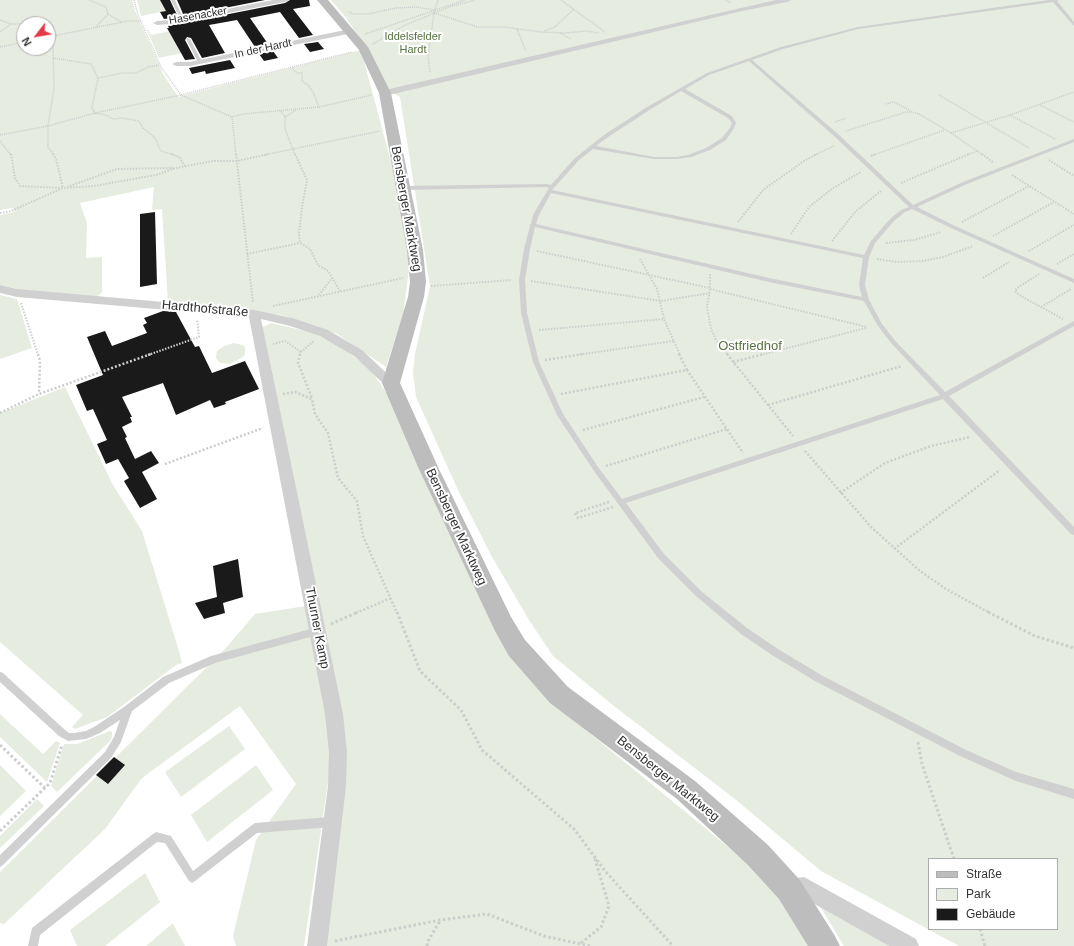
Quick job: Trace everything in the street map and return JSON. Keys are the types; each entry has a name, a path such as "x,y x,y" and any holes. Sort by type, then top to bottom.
{"street":[{"name":"Hasenacker","path":"157,23 183,20 285,0"},
{"name":"Bensberger Marktweg","path":"322,0 364,49 385,93 416,250 418,282 416,297 392,383 419,448 488,595 517,648 559,695 691,795 758,855 789,889 825,946"},
{"path":"385,93 742,8 787,0"},
{"name":"In der Hardt","path":"176,64 200,62 352,35"},
{"name":"Hardthofstraße","path":"0,289 17,293 257,314 292,322 324,333 358,353 392,383"},
{"name":"Thurner Kamp","path":"257,314 260,346 269,394 334,714 338,752 337,786 317,945"},
{"path":"789,889 804,887 909,946"}],"lane":[{"path":"173,0 183,20"},
{"path":"1074,25 1055,0 858,28 782,48 708,74 628,121 577,159 551,189 532,225 522,280 524,313 536,362 551,396 571,434 661,556 699,594 744,631 818,678 963,753 1016,776 1074,794"},
{"path":"188,39 200,62"},
{"path":"749,59 844,142 911,206 984,241 1074,281"},
{"path":"592,147 654,158 677,158 690,156 708,149 724,139 734,123 730,117 681,89"},
{"path":"1074,140 1002,168 911,206 903,211 873,242 866,257 862,284 866,300 880,325 912,363 1074,532"},
{"path":"404,188 546,185 551,189 734,230 866,257"},
{"path":"532,225 710,267 866,300"},
{"path":"621,502 944,396 1073,323"},
{"path":"0,676 62,732 68,737 74,738 92,732 128,710 166,680 214,659 318,630"},
{"path":"0,862 108,755 118,739 128,710"},
{"path":"33,946 36,932 156,837 168,839 192,878 255,828 333,822"}],"path":[{"path":"89,0 106,7 108,14 121,22"},
{"path":"134,0 141,21 160,65 181,96 232,117 243,114 319,107 385,93"},
{"path":"432,82 428,57 434,13 438,0"},
{"path":"352,35 465,0"},
{"path":"0,135 48,126 95,113 181,96 364,49 403,26 434,13 475,0"},
{"path":"434,13 478,27 566,33 586,31 608,34 561,0"},
{"path":"333,12 342,10 353,14 368,14 390,9 416,7 435,10"},
{"path":"541,32 555,27 574,10"},
{"path":"96,27 108,14"},
{"path":"0,20 11,24 16,24"},
{"path":"63,188 56,159 48,147 48,126 54,89 53,46 57,35 121,22 141,21"},
{"path":"0,32 11,24"},
{"path":"517,29 529,59"},
{"path":"0,47 16,44"},
{"path":"53,58 91,64 98,78 92,108 95,113 106,115 113,119 122,118 139,122 143,128 155,138 161,151 179,157 185,166"},
{"path":"98,78 122,73 136,74 148,67 160,65"},
{"path":"293,67 293,70 298,73 302,73 302,81 309,86 313,92 319,107"},
{"path":"951,133 1010,115 1074,92"},
{"path":"939,95 1074,176"},
{"path":"886,104 894,102 912,112 919,114 951,133 1074,214"},
{"path":"1040,104 1074,122"},
{"path":"284,117 298,109"},
{"path":"281,111 284,117 285,129 292,149 307,180 302,207 299,234 300,243"},
{"path":"836,135 906,112 912,112"},
{"path":"1010,115 1064,144"},
{"path":"232,117 247,254 257,314 275,305 409,277 424,286 522,280 661,301 710,290"},
{"path":"0,141 11,154 15,178 20,186 63,188 94,186 156,175 185,166 213,161 237,161 292,149 366,136 384,130 382,126 391,123"},
{"path":"862,159 946,130"},
{"path":"734,230 749,205 768,186 804,161 830,147 844,142"},
{"path":"0,213 11,211 63,188 116,169 176,168"},
{"path":"787,241 796,225 809,208 846,179 870,168"},
{"path":"866,257 896,262 922,261 967,250 1054,202"},
{"path":"1069,211 1074,210"},
{"path":"983,278 1074,225"},
{"path":"247,254 300,243 310,249 318,265 328,271 340,291"},
{"path":"527,249 648,273 710,290 867,327"},
{"path":"636,249 657,289 664,319 672,341 687,370 749,461"},
{"path":"1073,323 1019,295 1015,291 1017,288 1074,254"},
{"path":"710,267 708,307 711,329 716,340 840,493 894,549 920,571 946,589 1035,636 1074,648"},
{"path":"319,295 332,278"},
{"path":"1041,307 1074,287"},
{"path":"17,293 40,361 39,394"},
{"path":"0,413 39,394 199,337 196,308"},
{"path":"528,331 664,319"},
{"path":"733,362 867,327 880,325"},
{"path":"324,333 301,352 298,363 312,399 315,414 328,433 338,478 357,501 363,536 391,598 420,671 461,710 482,750 574,830 605,871 673,946"},
{"path":"260,346 269,346 285,341 301,352"},
{"path":"536,362 672,341"},
{"path":"768,405 912,363"},
{"path":"551,396 687,370"},
{"path":"269,394 295,392 312,399"},
{"path":"571,434 704,397"},
{"path":"165,464 275,424"},
{"path":"596,469 727,429"},
{"path":"840,493 885,463 931,446 980,435"},
{"path":"894,549 1008,464"},
{"path":"621,502 578,518 575,513 621,502"},
{"path":"318,630 391,598"},
{"path":"915,729 922,764 954,858"},
{"path":"0,831 50,783 62,744 68,737"},
{"path":"0,745 45,788"},
{"path":"581,944 601,927 609,906 594,857"},
{"path":"317,945 440,920 487,914 544,936 590,946"},
{"path":"427,946 428,940 440,920"},
{"path":"980,930 985,946"}],"green space":[{"path":"0,0 132,0 135,11 163,74 178,97 361,50 398,188 410,262 403,315 386,367 337,334 281,315 168,302 162,209 152,210 154,187 80,203 87,223 86,258 102,257 102,292 99,295 95,297 27,291 0,285 0,215 14,212 13,208 0,210"},
{"path":"137,0 164,0 161,1 166,11 141,16"},
{"name":"Ostfriedhof","path":"331,0 1074,0 1074,946 959,946 930,930 1058,930 1058,858 928,858 928,929 821,871 735,799 614,706 553,656 529,620 491,555 458,490 416,397 413,372 415,354 430,286 400,97 388,91 366,48 347,19"},
{"path":"148,29 151,35 170,31 182,53 159,58 147,30"},
{"path":"0,295 17,299 32,348 0,359"},
{"path":"271,323 314,333 346,350 373,373 387,394 482,599 565,713 772,883 809,946 322,946 344,776 261,328"},
{"path":"234,343 245,347 245,354 243,357 230,364 221,363 218,361 216,358 217,351 224,346"},
{"path":"65,387 113,485 142,531 182,663 176,665 107,717 75,729 72,727 83,715 0,642 0,413"},
{"path":"312,605 333,748 304,946 236,946 233,936 256,840 296,784 240,706 142,778 105,829 4,924 0,923 0,872 224,650 255,614"},
{"path":"0,714 43,754 56,741 60,743 47,782 0,737"},
{"path":"229,726 245,749 181,797 165,772"},
{"path":"110,731 112,732 112,737 110,741 57,792 51,786 64,744 77,744"},
{"path":"0,765 26,791 0,816"},
{"path":"256,765 273,790 207,842 191,815"},
{"path":"37,799 44,806 0,848 0,836"},
{"path":"145,873 160,902 105,946 77,946 70,930"},
{"path":"821,908 831,913 889,946 844,946"},
{"path":"172,924 185,946 146,946"}],"building":[{"path":"160,0 170,0 178,17 164,19 160,12 166,11"},
{"path":"177,0 265,0 184,16"},
{"path":"290,0 309,0 310,6 293,9 313,35 299,38 280,12 250,18 268,44 255,47 237,20 209,25 225,53 202,58 191,38 187,37 185,40 195,59 185,60 167,28 169,28 168,26 285,3"},
{"path":"318,42 324,49 310,52 304,44"},
{"path":"273,51 278,58 264,61 259,54"},
{"path":"230,60 235,68 206,74 205,71 192,74 189,68"},
{"path":"155,212 157,284 140,287 140,214"},
{"path":"163,311 176,312 195,347 199,346 212,373 245,361 259,389 225,402 226,404 214,408 210,400 176,415 163,383 122,397 132,417 130,417 132,422 122,427 127,437 125,438 135,459 151,451 159,463 142,472 157,499 140,508 124,481 129,478 118,459 106,464 97,444 107,440 93,409 87,411 76,385 103,375 87,337 105,331 112,346 147,333 143,325 147,323 144,318"},
{"path":"238,559 243,597 223,603 225,613 204,619 195,603 217,597 213,566"},
{"path":"114,757 125,765 108,784 96,775"}],"park label":[{"name":"Iddelsfelder Hardt","path":"413,43"}]}
